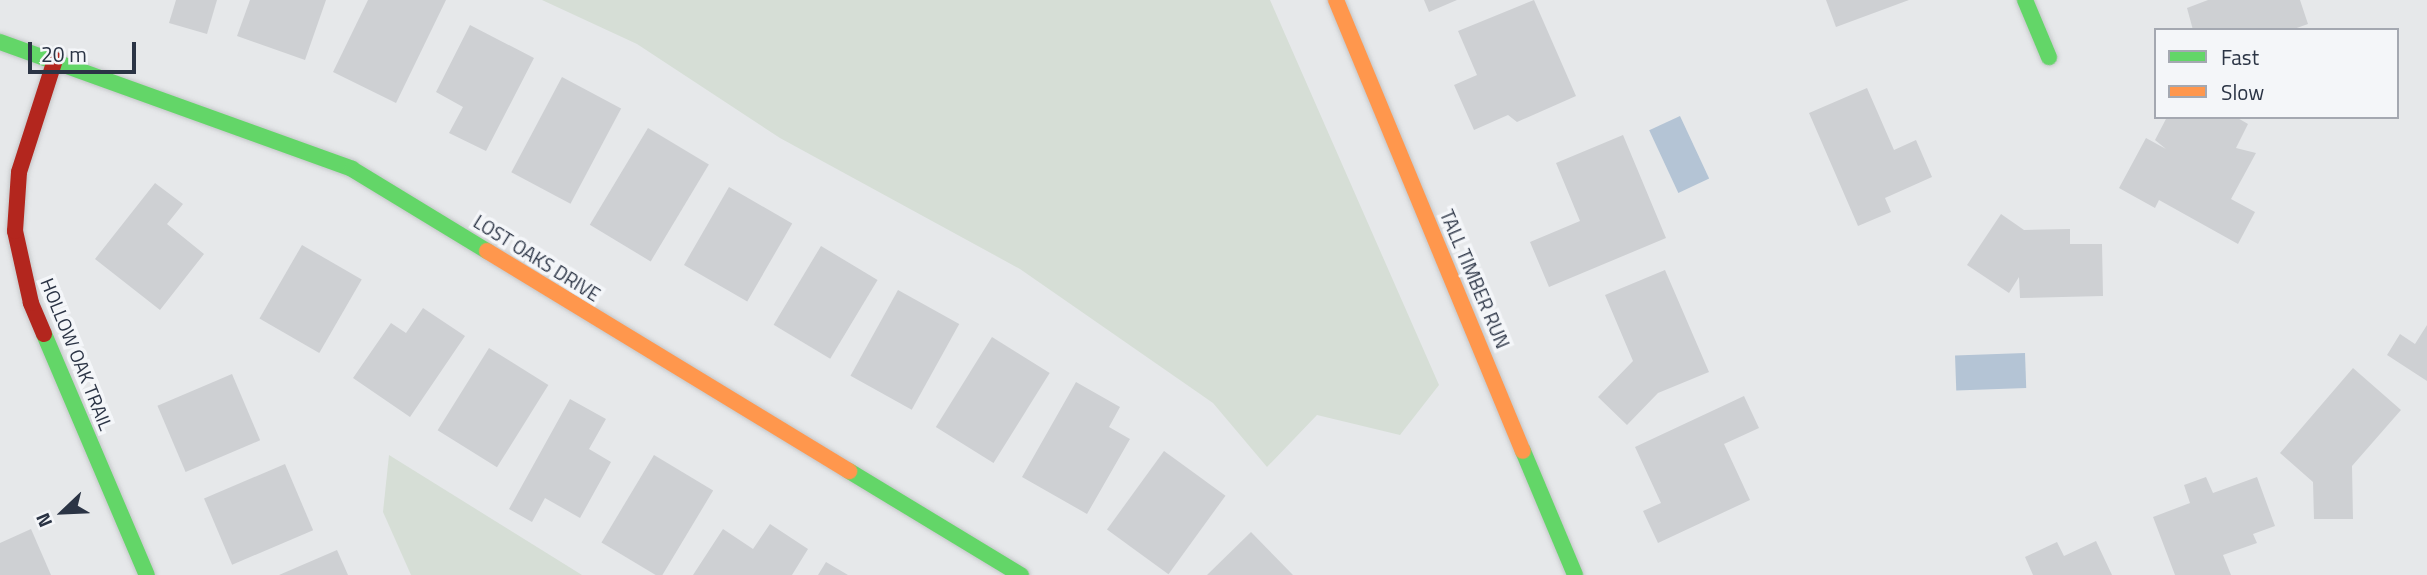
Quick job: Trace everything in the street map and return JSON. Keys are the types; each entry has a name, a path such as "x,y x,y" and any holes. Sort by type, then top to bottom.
{"street":[{"name":"TALL TIMBER RUN","path":"1336,0 1574,575"},
{"path":"2025,0 2049,57"},
{"name":"LOST OAKS DRIVE","path":"0,42 352,169 1021,575"},
{"name":"HOLLOW OAK TRAIL","path":"55,60 19,172 15,231 32,303 147,575"}],"shaded area":[{"path":"542,0 1270,0 1439,385 1400,435 1317,415 1267,467 1213,403 1020,269 780,138 637,44"},
{"path":"389,455 582,575 411,575 383,512"}],"water":[{"path":"1680,116 1709,179 1678,193 1649,130"},
{"path":"2025,353 2026,388 1956,390 1955,355"}],"building":[{"path":"176,0 217,0 207,34 169,23"},
{"path":"250,0 326,0 305,60 237,36"},
{"path":"368,0 446,0 396,103 333,72"},
{"path":"1424,0 1457,0 1429,12"},
{"path":"1534,0 1576,96 1517,122 1508,115 1474,130 1454,85 1477,75 1458,31"},
{"path":"1826,0 1909,0 1836,27"},
{"path":"2208,0 2300,0 2308,24 2297,28 2192,28 2187,8"},
{"path":"470,25 534,58 486,151 449,133 463,107 436,92"},
{"path":"562,77 621,108 570,204 511,172"},
{"path":"1867,88 1894,150 1916,140 1932,177 1885,198 1891,212 1858,226 1809,113"},
{"path":"2166,119 2239,119 2248,124 2236,148 2256,153 2231,199 2255,212 2238,244 2159,200 2155,208 2119,188 2146,138 2166,149 2155,140"},
{"path":"648,128 709,165 651,261 590,225"},
{"path":"1623,135 1666,238 1549,287 1530,242 1580,221 1556,163"},
{"path":"155,183 183,204 167,224 204,254 160,310 95,259"},
{"path":"729,187 792,224 747,301 684,265"},
{"path":"2001,214 2024,230 2070,229 2070,244 2102,244 2103,296 2020,298 2019,277 2009,293 1967,265"},
{"path":"302,245 362,280 319,353 260,319"},
{"path":"821,246 878,280 830,359 774,325"},
{"path":"1665,270 1709,372 1658,393 1627,425 1598,397 1633,361 1605,295"},
{"path":"898,290 959,324 912,410 850,376"},
{"path":"423,308 465,336 410,417 353,378 391,323 406,333"},
{"path":"2427,325 2427,381 2387,355 2400,334 2415,344"},
{"path":"992,337 1050,373 993,463 936,427"},
{"path":"489,348 548,385 497,467 438,430"},
{"path":"2353,368 2401,410 2352,466 2353,519 2314,519 2313,482 2280,453"},
{"path":"232,374 260,440 186,472 157,406"},
{"path":"1076,382 1120,407 1109,427 1130,439 1087,514 1022,477"},
{"path":"1744,396 1759,428 1724,444 1750,500 1658,543 1643,511 1661,503 1635,447"},
{"path":"570,399 606,419 589,449 611,462 580,518 545,498 532,522 509,509"},
{"path":"1164,451 1225,496 1168,574 1107,529"},
{"path":"654,455 713,491 662,575 656,575 601,542"},
{"path":"285,464 313,530 232,565 204,498"},
{"path":"2206,477 2213,493 2257,477 2275,526 2253,534 2257,543 2223,555 2231,575 2175,575 2153,517 2190,503 2184,485"},
{"path":"770,524 808,549 792,575 693,575 723,529 753,549"},
{"path":"31,529 51,575 0,575 0,543"},
{"path":"1251,532 1293,575 1207,575"},
{"path":"2096,541 2112,575 2033,575 2025,557 2057,542 2064,556"},
{"path":"337,550 348,575 279,575"},
{"path":"826,562 848,575 818,575"}],"traffic: fast":[{"path":"2025,0 2049,57"},
{"path":"0,42 352,169 487,251"},
{"path":"44,334 147,575"},
{"path":"1523,451 1575,575"},
{"path":"849,471 1021,575"}],"traffic: slow":[{"path":"1336,0 1523,451"},
{"path":"487,251 849,471"}],"traffic: jam":[{"path":"44,334 31,303 15,231 19,172 55,60"}]}
